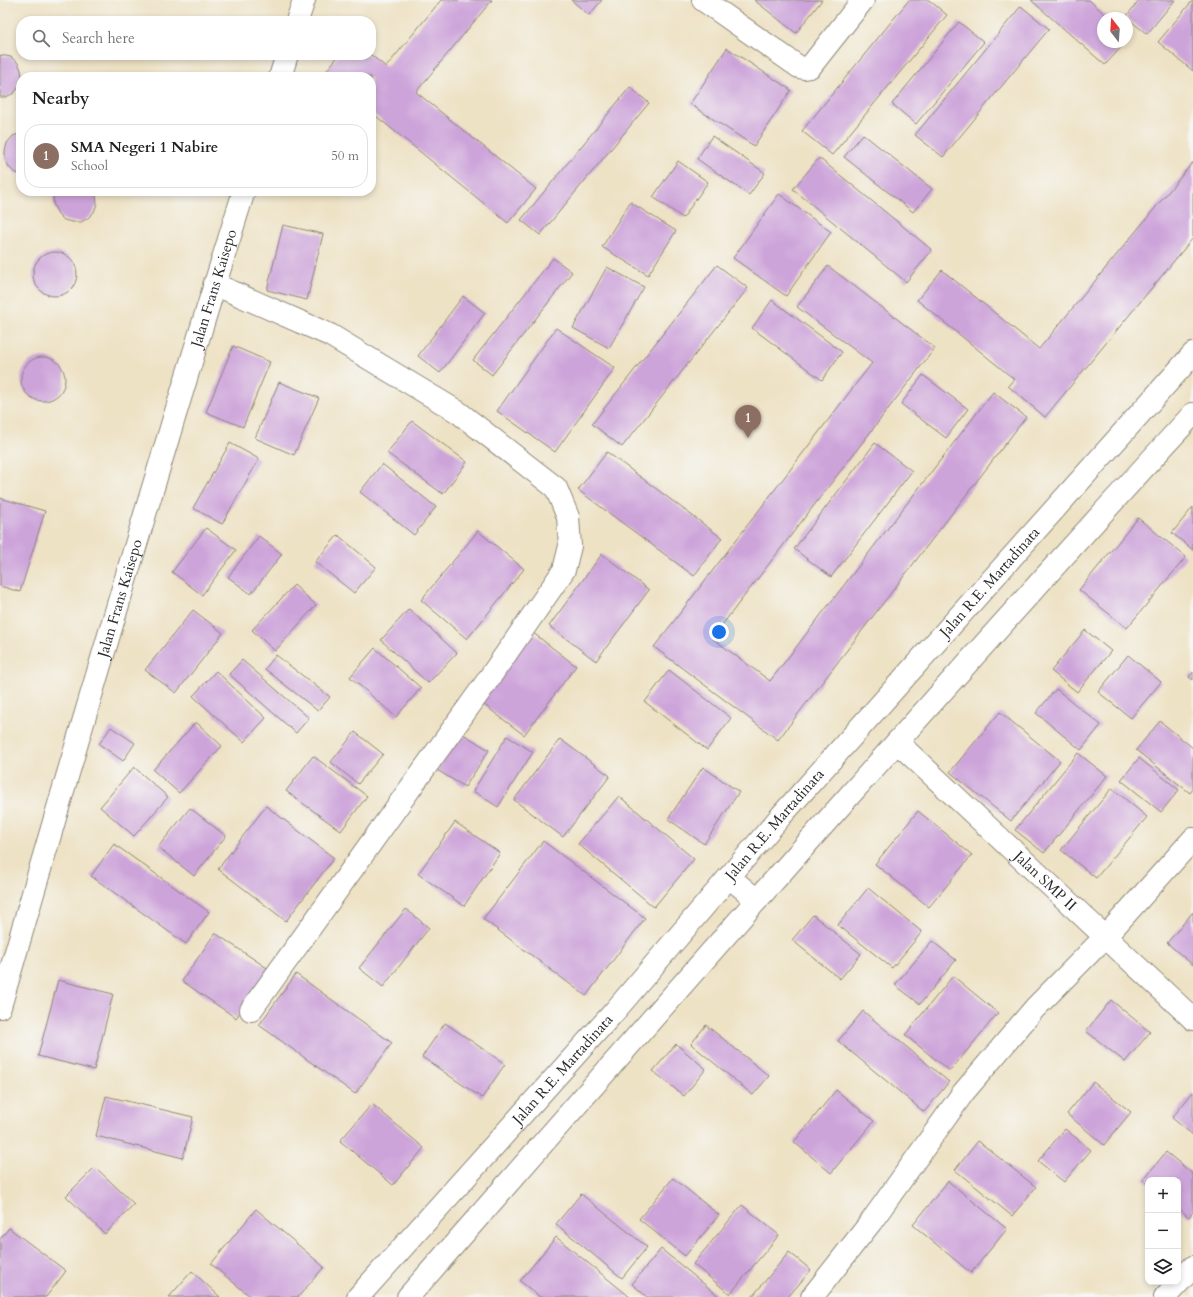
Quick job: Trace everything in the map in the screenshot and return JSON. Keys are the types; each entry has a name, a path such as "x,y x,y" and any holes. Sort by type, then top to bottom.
{"main road":[{"path":"299,16 304,0"},
{"path":"703,0 799,67 804,68 810,67 863,0"},
{"path":"281,72 285,60"},
{"name":"Jalan Frans Kaisepo","path":"0,1006 95,680 214,284 242,196"},
{"path":"214,284 330,335 458,412 556,488 568,517 570,546 564,570 478,693 251,1010"},
{"name":"Jalan R.E. Martadinata","path":"358,1297 608,1018 781,816 1193,354"},
{"path":"408,1297 757,900 1093,523 1193,414"},
{"name":"Jalan SMP II","path":"898,742 1193,1019"},
{"path":"812,1297 872,1222 963,1094 1035,1008 1106,936 1193,839"},
{"path":"729,877 757,900"},
{"path":"1165,1297 1193,1267"}],"building":[{"path":"441,0 492,0 416,92 536,189 508,223 376,116 376,72 326,72 335,60 376,59 386,67"},
{"path":"571,0 602,0 589,15"},
{"path":"754,0 822,0 796,33"},
{"path":"909,0 929,0 947,15 832,155 802,131"},
{"path":"1031,0 1089,0 1102,12 1097,12 1097,48 1121,48 1105,65"},
{"path":"1139,0 1175,0 1147,34 1133,23 1133,12 1130,12"},
{"path":"1193,0 1193,71 1158,42"},
{"path":"1021,6 1049,29 943,157 915,135"},
{"path":"959,22 984,42 916,124 892,104"},
{"path":"727,48 791,90 754,146 690,104"},
{"path":"0,55 11,57 18,63 21,72 16,72 16,91 14,93 6,97 0,97"},
{"path":"630,87 649,103 540,235 521,220"},
{"path":"863,134 932,189 913,212 844,157"},
{"path":"16,135 16,173 9,167 5,159 7,143"},
{"path":"712,136 765,173 749,195 697,159"},
{"path":"819,158 932,250 906,282 793,189"},
{"path":"678,161 708,182 683,218 653,197"},
{"path":"1193,162 1193,238 1045,417 1008,386 1014,379 917,300 942,270 1039,349"},
{"path":"779,194 831,232 786,296 733,258"},
{"path":"54,196 96,196 97,204 94,212 88,218 81,222 72,222 64,220 58,214 54,206"},
{"path":"630,202 676,231 648,275 602,247"},
{"path":"283,225 323,234 307,300 267,290"},
{"path":"55,252 67,256 73,262 77,274 73,286 67,292 55,296 43,292 37,286 33,274 37,262 43,256"},
{"path":"553,258 572,272 492,375 473,360"},
{"path":"717,265 748,288 622,447 592,424"},
{"path":"828,266 935,348 712,638 770,681 993,392 1026,417 778,740 654,647 872,363 797,307"},
{"path":"607,267 644,287 609,348 573,328"},
{"path":"463,296 485,313 440,373 418,356"},
{"path":"772,300 842,352 822,380 752,328"},
{"path":"556,328 615,368 555,452 497,411"},
{"path":"233,346 270,362 243,427 206,412"},
{"path":"43,357 55,361 61,367 65,379 61,391 55,397 43,401 31,397 25,391 21,379 25,367 31,361"},
{"path":"923,375 968,409 946,438 901,404"},
{"path":"279,382 319,398 294,455 255,438"},
{"path":"412,421 467,462 443,494 387,453"},
{"path":"230,443 259,459 222,524 193,508"},
{"path":"875,443 912,471 831,577 794,549"},
{"path":"607,452 722,538 694,576 578,490"},
{"path":"382,464 436,507 414,535 360,492"},
{"path":"0,498 45,511 20,592 0,586"},
{"path":"1193,507 1193,550 1172,533"},
{"path":"1138,518 1186,557 1127,628 1079,590"},
{"path":"206,528 236,550 202,595 172,572"},
{"path":"478,531 524,569 467,639 421,600"},
{"path":"338,535 376,567 354,593 315,562"},
{"path":"259,536 282,554 251,594 228,577"},
{"path":"602,554 649,590 596,661 549,626"},
{"path":"294,585 316,605 275,651 252,630"},
{"path":"409,609 457,653 428,683 381,640"},
{"path":"193,610 223,633 176,693 145,670"},
{"path":"1085,630 1111,651 1077,692 1051,671"},
{"path":"532,632 576,666 524,735 479,701"},
{"path":"375,648 421,688 396,717 350,677"},
{"path":"276,655 330,697 318,711 265,669"},
{"path":"1128,655 1161,682 1131,718 1098,692"},
{"path":"242,660 309,718 296,733 229,674"},
{"path":"669,670 731,718 707,750 645,702"},
{"path":"216,671 266,718 244,742 193,696"},
{"path":"1193,672 1193,680 1189,677"},
{"path":"1056,689 1101,725 1081,750 1036,713"},
{"path":"1000,712 1060,761 1011,821 950,772"},
{"path":"1160,721 1193,748 1193,789 1190,793 1136,750"},
{"path":"196,722 222,746 179,793 153,770"},
{"path":"111,727 135,743 123,761 99,744"},
{"path":"355,732 383,754 358,784 331,762"},
{"path":"460,732 489,750 465,787 437,770"},
{"path":"507,736 533,752 498,807 473,791"},
{"path":"560,739 610,776 563,837 514,800"},
{"path":"1078,753 1107,776 1044,853 1015,830"},
{"path":"313,756 367,796 341,831 286,791"},
{"path":"1139,758 1179,790 1161,812 1121,780"},
{"path":"134,767 168,797 134,836 100,807"},
{"path":"703,767 739,792 704,844 668,819"},
{"path":"1112,788 1147,817 1096,878 1061,850"},
{"path":"619,796 694,859 654,907 578,844"},
{"path":"266,806 334,858 286,921 218,869"},
{"path":"190,808 226,836 194,876 158,847"},
{"path":"918,811 972,855 929,907 875,864"},
{"path":"455,822 500,853 464,906 418,874"},
{"path":"543,841 645,918 586,996 483,919"},
{"path":"114,844 209,912 186,944 91,876"},
{"path":"868,888 922,932 892,968 838,925"},
{"path":"406,909 429,928 383,987 359,968"},
{"path":"1193,912 1193,965 1167,943"},
{"path":"813,915 861,954 840,979 792,940"},
{"path":"215,933 270,970 236,1018 182,981"},
{"path":"932,941 956,960 920,1004 895,985"},
{"path":"296,974 392,1043 355,1094 259,1025"},
{"path":"953,976 998,1013 950,1071 905,1035"},
{"path":"58,980 113,994 94,1070 38,1056"},
{"path":"1111,1000 1150,1032 1125,1062 1086,1031"},
{"path":"863,1011 949,1082 924,1112 838,1041"},
{"path":"445,1023 505,1064 482,1098 422,1057"},
{"path":"706,1025 769,1076 753,1095 691,1044"},
{"path":"676,1044 706,1069 684,1096 653,1071"},
{"path":"1093,1082 1131,1112 1104,1145 1067,1114"},
{"path":"836,1090 874,1121 831,1173 794,1142"},
{"path":"1193,1092 1193,1135 1172,1118"},
{"path":"106,1096 193,1117 183,1158 96,1136"},
{"path":"372,1104 424,1148 393,1185 340,1141"},
{"path":"1065,1129 1091,1150 1064,1182 1038,1161"},
{"path":"978,1141 1036,1187 1012,1216 955,1170"},
{"path":"1166,1152 1193,1174 1193,1212 1189,1217 1181,1210 1181,1177 1145,1177"},
{"path":"95,1167 134,1204 105,1234 66,1196"},
{"path":"673,1178 719,1215 685,1256 639,1219"},
{"path":"948,1181 1007,1229 971,1273 913,1225"},
{"path":"581,1194 647,1247 622,1278 556,1224"},
{"path":"742,1205 779,1235 730,1294 693,1264"},
{"path":"256,1209 324,1267 298,1297 251,1297 211,1264"},
{"path":"9,1228 66,1271 46,1297 0,1297 0,1239"},
{"path":"556,1237 630,1297 540,1297 520,1281"},
{"path":"661,1249 720,1297 647,1297 632,1284"},
{"path":"789,1252 811,1270 788,1297 752,1297"},
{"path":"192,1271 220,1297 169,1297"}],"place":[{"name":"SMA Negeri 1 Nabire","path":"748,438"}]}
